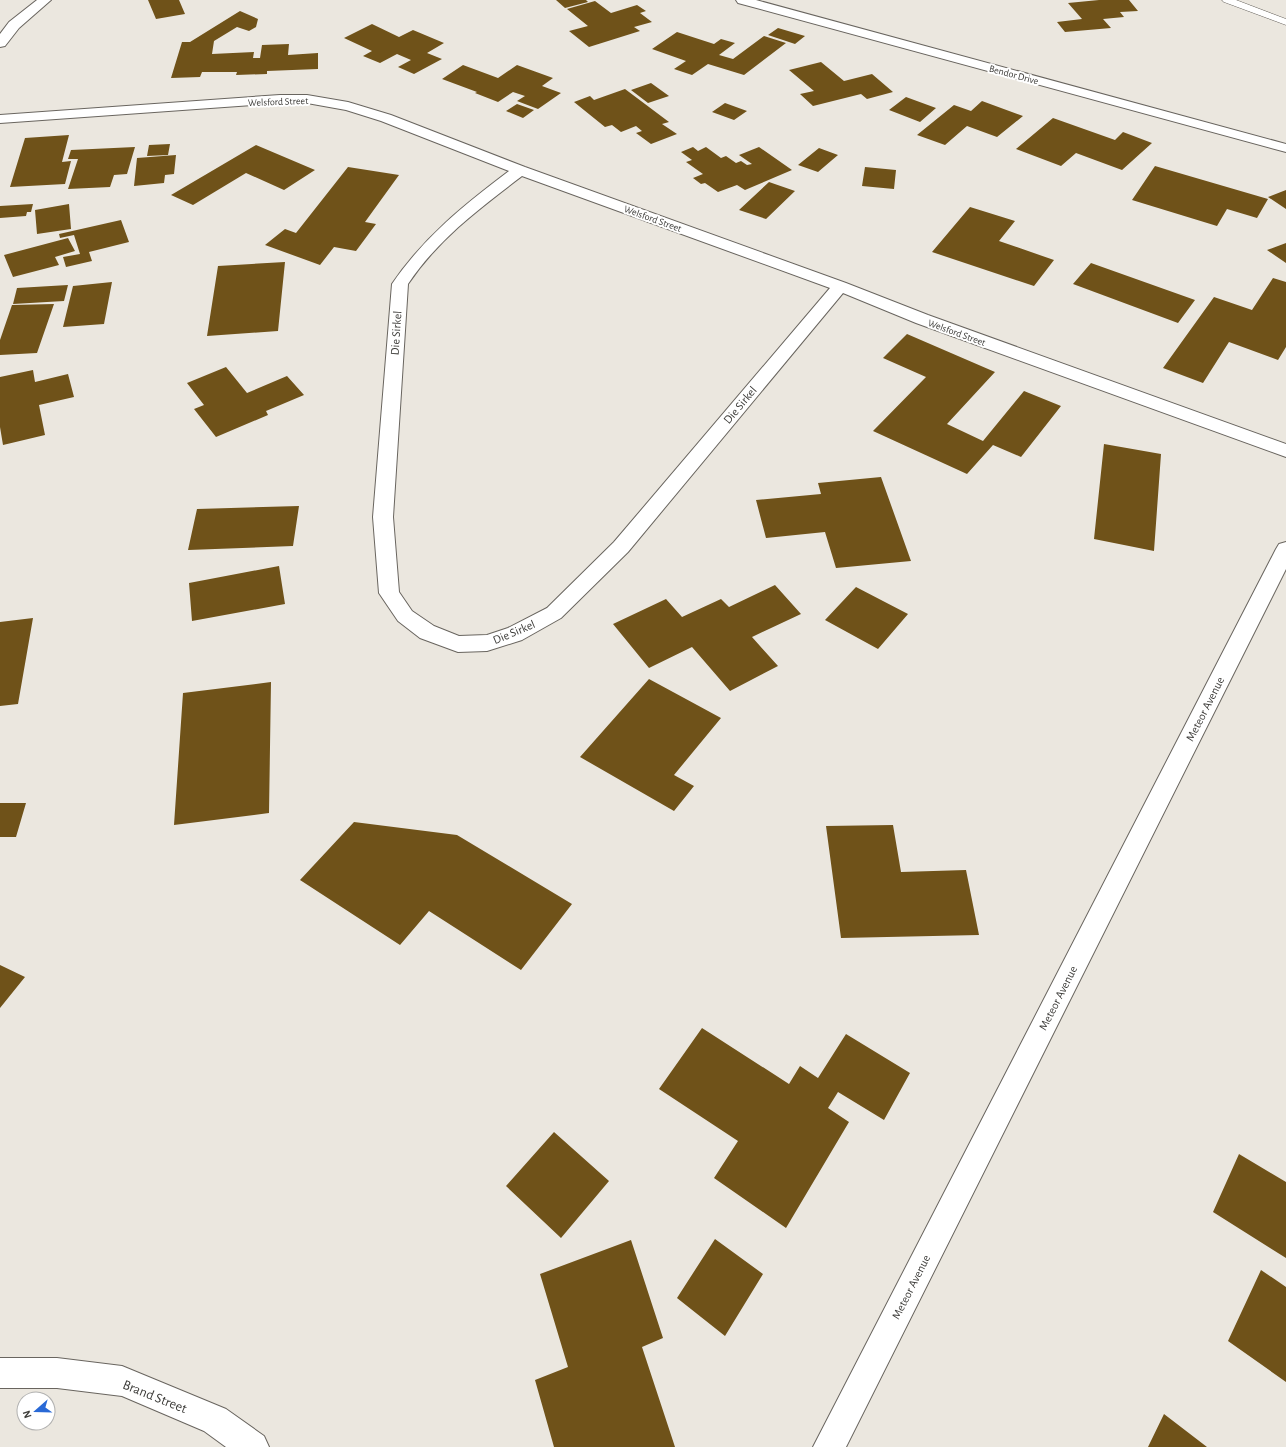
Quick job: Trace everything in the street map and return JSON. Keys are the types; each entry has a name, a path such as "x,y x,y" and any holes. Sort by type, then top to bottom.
{"street":[{"path":"0,43 14,26 45,0"},
{"name":"Bendor Drive","path":"742,0 1286,148"},
{"name":"Welsford Street","path":"0,119 280,99 307,99 348,106 386,118 520,170 840,286 922,319 1286,451"},
{"name":"Die Sirkel","path":"520,170 458,218 410,267 400,284 383,516 389,593 405,616 426,632 458,644 487,643 515,634 554,613 621,546 840,286"},
{"name":"Meteor Avenue","path":"829,1447 1286,549"},
{"name":"Brand Street","path":"0,1373 57,1373 122,1381 215,1420 253,1447"}],"lane":[{"path":"1227,0 1286,22"}],"building":[{"path":"148,0 179,0 185,14 156,19"},
{"path":"556,0 586,0 588,2 565,8"},
{"path":"1099,0 1129,0 1138,11 1120,12 1124,17 1103,19 1111,28 1065,32 1057,22 1082,19 1068,3"},
{"path":"595,1 611,13 637,5 646,11 640,13 652,22 634,27 640,31 589,47 569,31 588,26 567,9"},
{"path":"240,11 258,19 256,27 249,31 237,27 214,41 212,54 254,52 253,58 260,58 262,45 289,44 288,55 318,53 318,69 267,71 267,74 236,75 237,72 202,72 200,77 171,78 182,42 190,42"},
{"path":"372,24 399,37 413,30 444,43 427,53 442,59 414,74 398,67 411,60 397,54 380,63 363,56 372,51 344,38"},
{"path":"778,28 805,36 795,44 768,35"},
{"path":"677,32 714,44 721,39 735,43 719,55 733,59 764,36 786,43 744,75 708,64 692,75 674,69 686,61 652,49"},
{"path":"821,62 844,81 872,74 893,92 867,99 861,94 813,106 800,94 814,91 789,70"},
{"path":"463,65 498,78 517,65 553,78 542,86 561,93 538,109 517,101 525,96 513,92 498,102 475,93 477,92 442,79"},
{"path":"651,83 669,96 648,103 631,90"},
{"path":"625,89 669,122 662,124 677,134 651,144 636,133 642,131 636,126 621,132 612,125 605,127 574,102 590,96 594,100"},
{"path":"906,97 936,108 920,122 889,110"},
{"path":"982,101 1023,116 997,137 967,126 945,145 917,135 954,105 971,111"},
{"path":"725,103 747,111 734,120 712,112"},
{"path":"517,104 534,110 523,118 506,111"},
{"path":"1053,118 1115,140 1123,132 1152,143 1122,170 1076,153 1061,166 1016,149"},
{"path":"69,135 62,162 71,161 65,184 10,187 25,138"},
{"path":"170,144 168,155 147,156 149,145"},
{"path":"256,145 315,170 284,190 246,173 193,205 171,195"},
{"path":"135,147 127,174 114,175 110,187 68,189 78,159 68,159 71,150"},
{"path":"693,147 698,151 706,147 721,158 726,156 736,163 741,161 747,165 752,164 739,155 759,147 792,170 745,190 737,185 718,192 705,183 701,184 693,178 703,174 686,162 692,160 681,152"},
{"path":"819,148 838,155 818,172 798,165"},
{"path":"176,155 174,174 165,175 164,183 134,186 137,158"},
{"path":"1155,166 1268,199 1257,218 1227,209 1217,226 1132,200"},
{"path":"348,167 399,175 365,222 376,224 356,251 334,247 320,265 265,245 285,229 296,233"},
{"path":"865,167 896,170 894,189 862,186"},
{"path":"769,182 795,191 766,219 739,210"},
{"path":"1286,190 1286,209 1268,197"},
{"path":"33,204 31,212 27,212 26,216 0,218 0,206"},
{"path":"69,204 71,229 37,234 35,210"},
{"path":"970,207 1015,221 999,241 1054,260 1034,286 932,252"},
{"path":"121,220 129,242 89,252 92,261 66,267 63,257 80,254 74,235 60,238 59,234"},
{"path":"68,238 75,251 55,257 59,265 13,277 4,255"},
{"path":"1286,243 1286,263 1267,250"},
{"path":"285,262 278,331 207,336 218,266"},
{"path":"1091,263 1195,300 1178,323 1073,284"},
{"path":"1273,278 1286,282 1286,347 1278,360 1229,342 1203,383 1163,368 1214,297 1252,310"},
{"path":"112,282 104,324 63,327 73,286"},
{"path":"68,285 64,301 13,304 17,288"},
{"path":"54,304 37,353 0,355 0,340 12,305"},
{"path":"907,334 995,372 947,424 983,441 1024,391 1061,406 1021,457 993,445 967,474 873,431 926,377 883,358"},
{"path":"226,367 247,393 287,376 304,395 266,411 268,415 216,437 194,409 204,405 187,383"},
{"path":"33,370 35,382 68,374 74,397 39,405 45,435 3,445 0,427 0,377"},
{"path":"1104,444 1161,454 1154,551 1094,539"},
{"path":"881,477 911,561 836,568 825,532 766,538 756,500 821,494 818,483"},
{"path":"299,506 293,546 188,550 197,509"},
{"path":"279,566 285,604 192,621 189,583"},
{"path":"775,585 801,614 752,637 778,666 730,691 692,647 649,668 613,624 666,599 682,617 721,599 729,607"},
{"path":"856,587 908,614 878,649 825,620"},
{"path":"33,618 18,704 0,706 0,622"},
{"path":"649,679 721,718 674,775 694,786 674,811 580,757"},
{"path":"271,682 269,813 174,825 183,693"},
{"path":"0,803 26,803 16,837 0,837"},
{"path":"354,822 457,835 572,904 521,970 429,911 400,945 300,880"},
{"path":"893,825 901,872 966,870 979,935 841,938 826,826"},
{"path":"0,965 25,977 0,1008"},
{"path":"702,1028 789,1084 800,1066 818,1078 846,1034 910,1073 884,1120 838,1092 828,1108 849,1122 786,1228 714,1178 738,1141 659,1089"},
{"path":"554,1132 609,1181 561,1238 506,1186"},
{"path":"1239,1154 1286,1182 1286,1258 1213,1212"},
{"path":"715,1239 763,1274 725,1336 677,1298"},
{"path":"631,1240 663,1338 642,1347 675,1447 554,1447 535,1380 568,1367 540,1274"},
{"path":"1261,1270 1286,1287 1286,1382 1228,1341"},
{"path":"1164,1414 1207,1447 1148,1447"}]}
